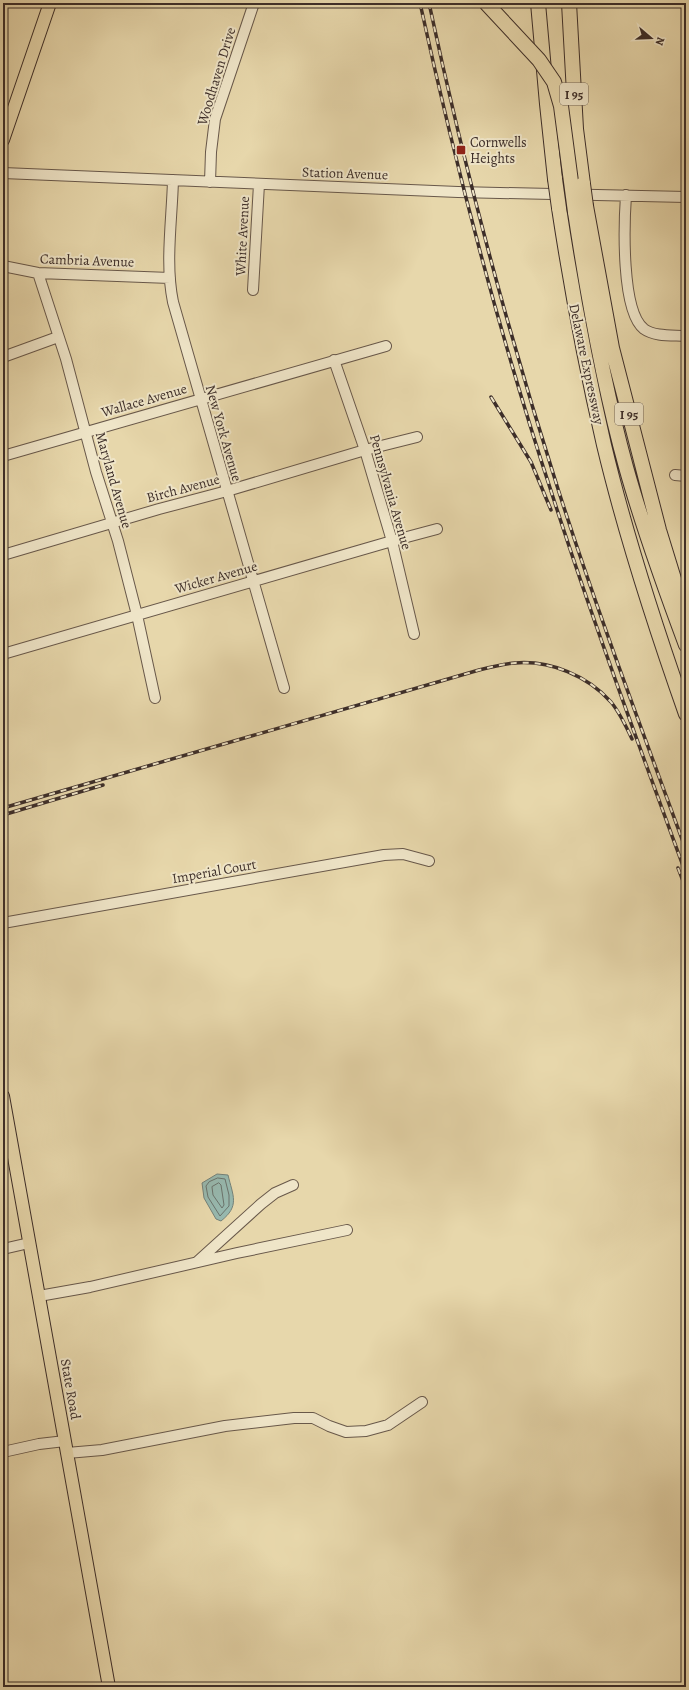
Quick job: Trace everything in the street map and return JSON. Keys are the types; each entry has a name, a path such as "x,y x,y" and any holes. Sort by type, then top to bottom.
{"highway":[{"path":"486,3 539,60 554,82 561,106 580,209 596,339 617,431 648,540 686,645"},
{"path":"529,3 534,56 547,104"},
{"name":"Delaware Expressway","path":"538,3 547,104 559,208 578,320 604,445 641,580 686,714"},
{"name":"Delaware Expressway","path":"569,3 576,129 583,184 580,209 612,348 655,517 686,618"}],"main road":[{"path":"3,140 50,3"},
{"name":"State Road","path":"3,1096 109,1687"}],"street":[{"name":"Woodhaven Drive","path":"210,182 211,152 216,119 254,3"},
{"name":"Station Avenue","path":"3,173 458,192 686,197"},
{"name":"New York Avenue","path":"173,180 170,278 173,302 284,688"},
{"name":"White Avenue","path":"253,290 259,184"},
{"path":"626,195 624,218 627,273 632,311 639,324 649,332 656,334 686,336"},
{"name":"Cambria Avenue","path":"3,266 38,273 170,278"},
{"name":"Maryland Avenue","path":"38,273 112,522 137,615 155,698"},
{"path":"3,357 58,337"},
{"name":"Wallace Avenue","path":"3,456 85,431 386,346"},
{"name":"Pennsylvania Avenue","path":"334,360 365,450 392,541 414,634"},
{"name":"Birch Avenue","path":"3,555 112,522 227,491 365,450 417,437"},
{"path":"674,475 686,476"},
{"name":"Wicker Avenue","path":"3,654 437,529"},
{"name":"Imperial Court","path":"3,923 384,855 403,854 429,861"},
{"path":"196,1263 261,1204 275,1193 293,1185"},
{"path":"38,1296 90,1287 347,1230"},
{"path":"3,1249 29,1243"},
{"path":"3,1452 39,1444 102,1450 225,1426 294,1418 313,1418 333,1428 346,1432 366,1431 388,1425 422,1402"}],"water":[{"path":"217,1174 228,1175 234,1200 231,1210 221,1221 216,1219 204,1198 202,1183"}],"railway":[{"path":"420,3 448,127 496,311 514,373 600,637 686,874"},
{"path":"429,3 442,64 472,187 504,308 539,429 588,580 686,850"},
{"path":"491,397 531,462 551,510"},
{"path":"3,808 479,670 510,663 542,664 555,667 580,677 602,693 611,702 623,720 632,739"},
{"path":"3,815 103,785"},
{"path":"678,868 686,889"}],"place":[{"name":"Cornwells Heights","path":"461,150"}]}
